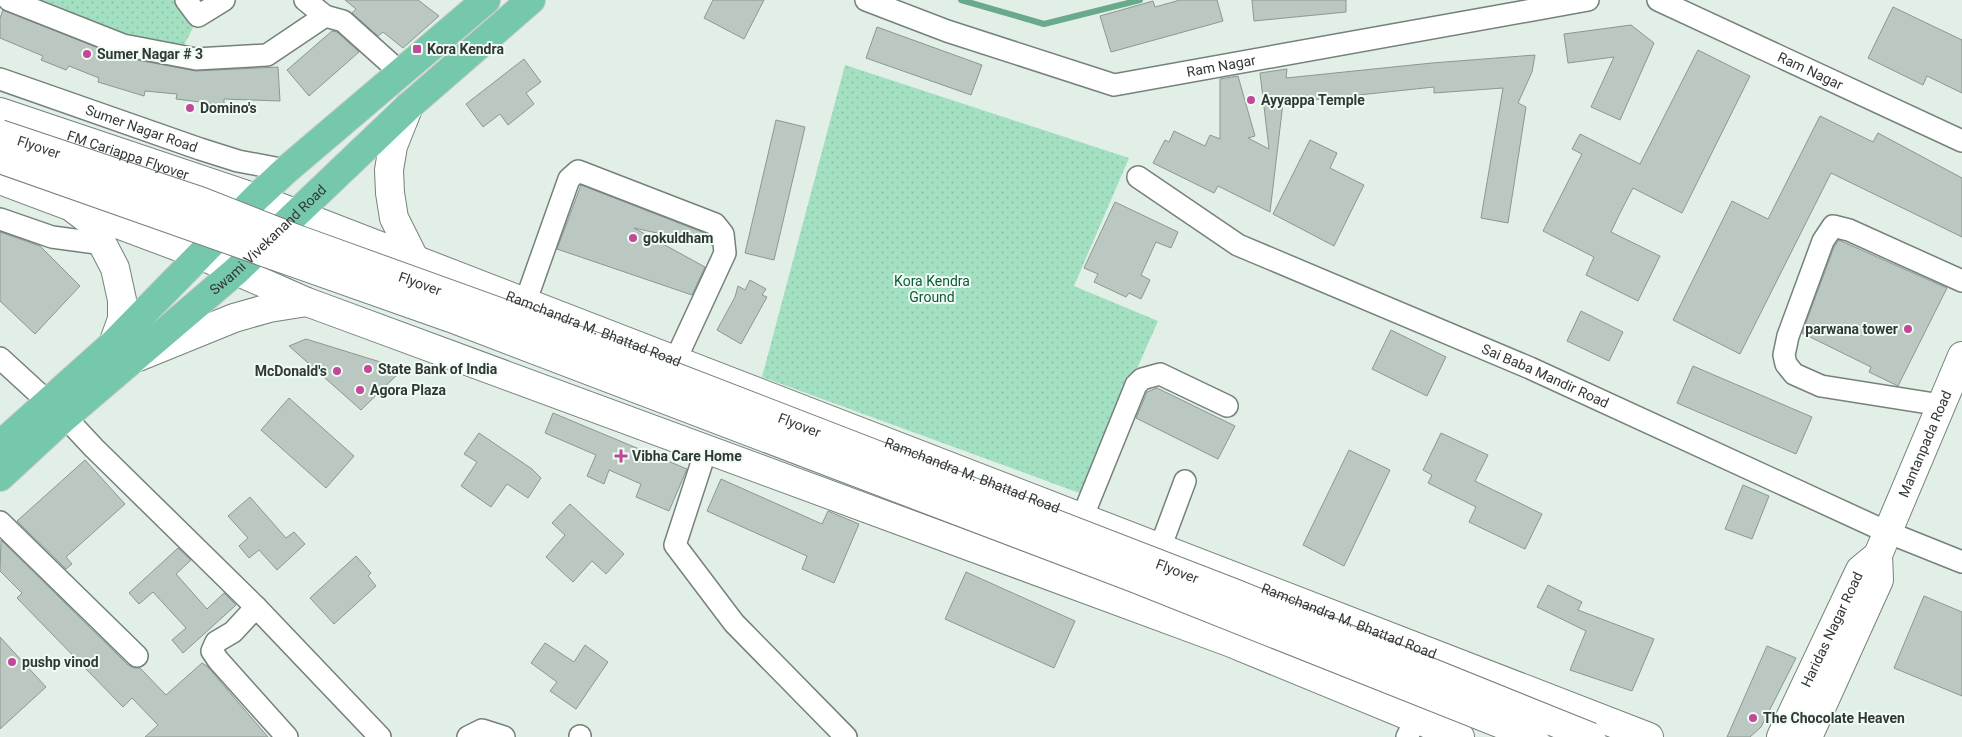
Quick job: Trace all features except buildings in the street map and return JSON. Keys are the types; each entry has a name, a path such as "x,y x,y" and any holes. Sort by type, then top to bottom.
{"main road":[{"name":"Swami Vivekanand Road","path":"124,351 200,255 256,198 286,170 486,0"},
{"name":"Swami Vivekanand Road","path":"0,445 56,410 124,351 236,271 409,106 531,0"},
{"path":"409,106 393,146 389,170 394,218 415,260"},
{"name":"FM Cariappa Flyover","path":"0,112 256,198 294,214"},
{"name":"Flyover","path":"0,134 200,201 294,238 621,356 1234,593 1591,737"},
{"name":"Flyover","path":"0,158 470,325 1134,578 1534,737"},
{"path":"0,180 63,202 200,255 307,302 1229,642 1411,728 1460,737"},
{"path":"63,202 90,222 104,244 115,268 122,300 124,351 270,308 307,302"},
{"name":"Ramchandra M. Bhattad Road","path":"294,214 1649,737"},
{"name":"Mantanpada Road","path":"1882,543 1931,403 1962,356"},
{"name":"Swami Vivekanand Road","path":"0,477 56,410"},
{"name":"Haridas Nagar Road","path":"1781,737 1860,570 1882,543"},
{"name":"Haridas Nagar Road","path":"1808,737 1879,580 1882,543"}],"street":[{"path":"9,0 123,45 196,59 267,56 326,16"},
{"path":"186,0 198,16 224,0"},
{"path":"305,0 326,16 343,21 401,73"},
{"name":"Ram Nagar","path":"866,0 947,31 1114,85 1588,0"},
{"name":"Ram Nagar","path":"1658,0 1962,141"},
{"name":"Sumer Nagar Road","path":"0,79 200,149 238,161 286,170"},
{"path":"525,303 568,179 578,171 715,224 723,234 725,253 675,361"},
{"name":"Sai Baba Mandir Road","path":"1138,177 1238,245 1530,368 1882,543 1962,562"},
{"path":"0,219 52,237 104,244"},
{"path":"1931,403 1820,386 1806,380 1794,374 1786,364 1784,355 1788,336 1823,241 1833,226 1849,230 1962,281"},
{"path":"0,358 56,410 256,607 380,737"},
{"path":"1082,518 1136,386 1142,379 1160,374 1227,406"},
{"path":"706,450 675,545 734,623 846,737"},
{"path":"1160,548 1186,481"},
{"path":"0,522 137,656"},
{"path":"256,607 233,632 216,642 212,651 287,737"},
{"path":"468,737 482,730 504,737"}],"green space":[{"path":"32,0 177,0 195,24 182,49 119,39"},
{"name":"Kora Kendra Ground","path":"845,65 1129,158 1074,286 1158,321 1082,494 762,377"}],"waterway":[{"path":"961,0 1044,24 1140,0"}],"place":[{"name":"Kora Kendra","path":"417,49"},
{"name":"Sumer Nagar # 3","path":"87,54"},
{"name":"Ayyappa Temple","path":"1251,100"},
{"name":"Domino's","path":"190,108"},
{"name":"gokuldham","path":"633,238"},
{"name":"parwana tower","path":"1908,329"},
{"name":"State Bank of India","path":"368,369"},
{"name":"McDonald's","path":"337,371"},
{"name":"Agora Plaza","path":"360,390"},
{"name":"Vibha Care Home","path":"621,456"},
{"name":"pushp vinod","path":"12,662"},
{"name":"The Chocolate Heaven","path":"1753,718"}]}
